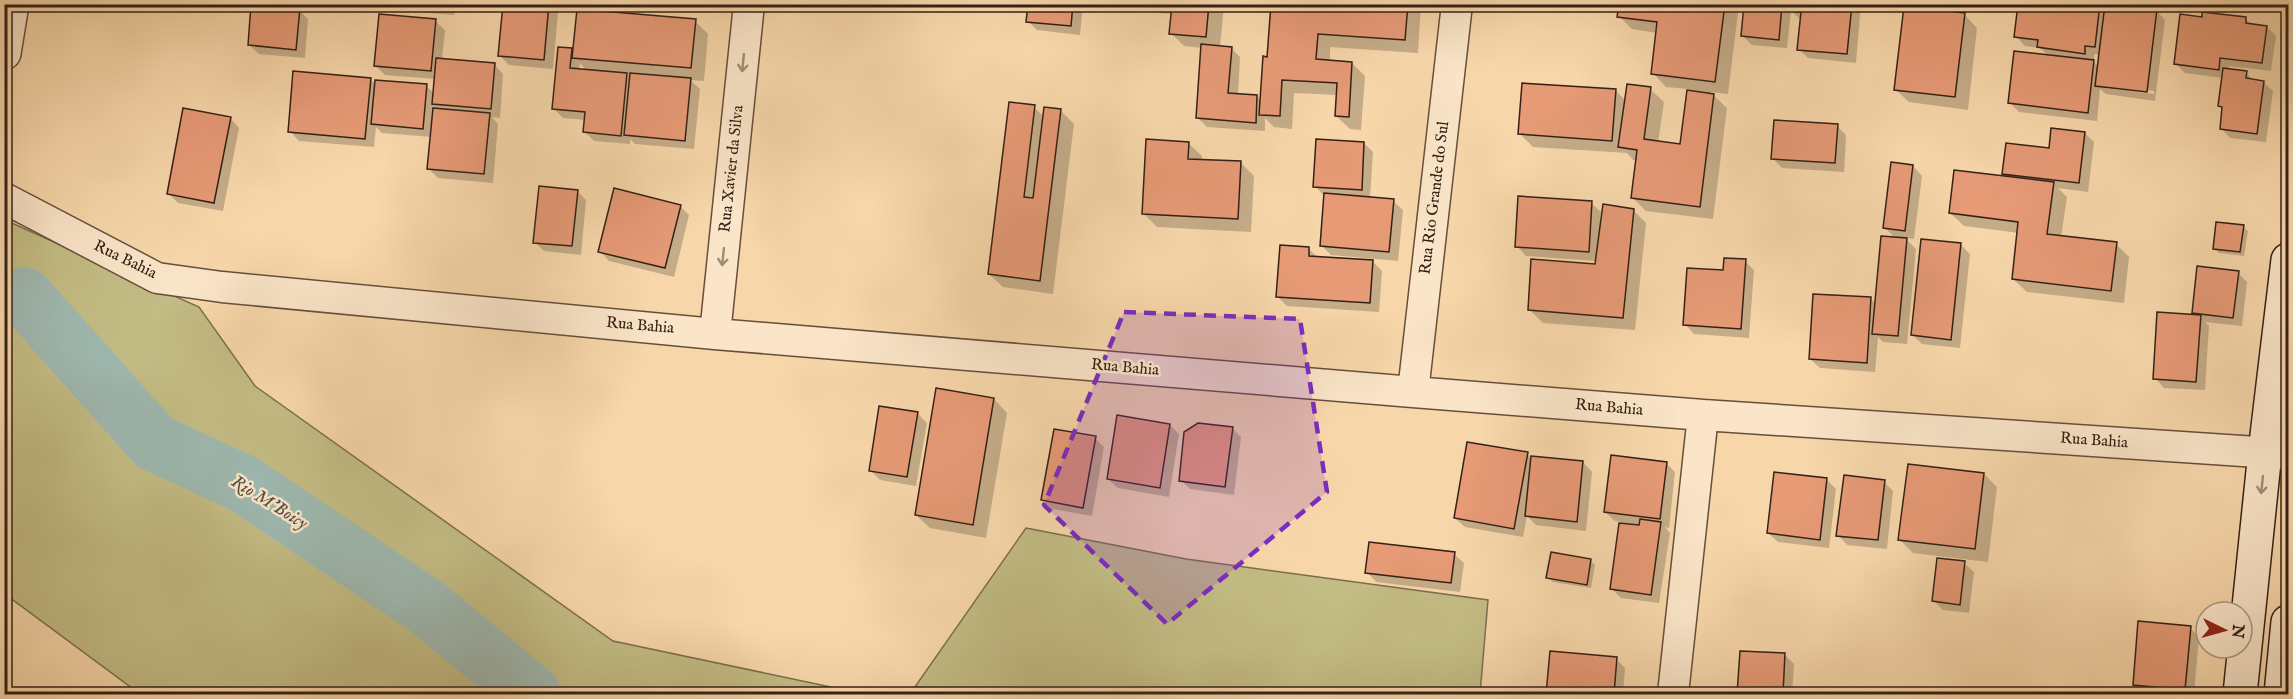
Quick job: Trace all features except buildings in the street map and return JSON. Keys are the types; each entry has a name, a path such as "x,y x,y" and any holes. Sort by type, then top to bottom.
{"main road":[{"path":"4,53 12,4"},
{"path":"2240,694 2277,453 2289,260"},
{"path":"2281,694 2289,622"}],"street":[{"name":"Rua Xavier da Silva","path":"715,334 749,4"},
{"name":"Rua Rio Grande do Sul","path":"1413,392 1457,4"},
{"name":"Rua Bahia","path":"4,198 157,278 222,287 715,334 1413,392 1703,415 2277,453"},
{"path":"1673,694 1703,415"}],"highlighted area":[{"path":"1124,312 1300,319 1327,492 1167,624 1044,505"}],"shaded area":[{"path":"5,220 199,307 255,386 613,641 864,694 140,694 5,594"},
{"path":"1026,528 1186,559 1488,600 1480,694 910,694"}],"waterway":[{"name":"Rio M'Boicy","path":"24,296 155,443 242,483 428,608 532,694"}]}
